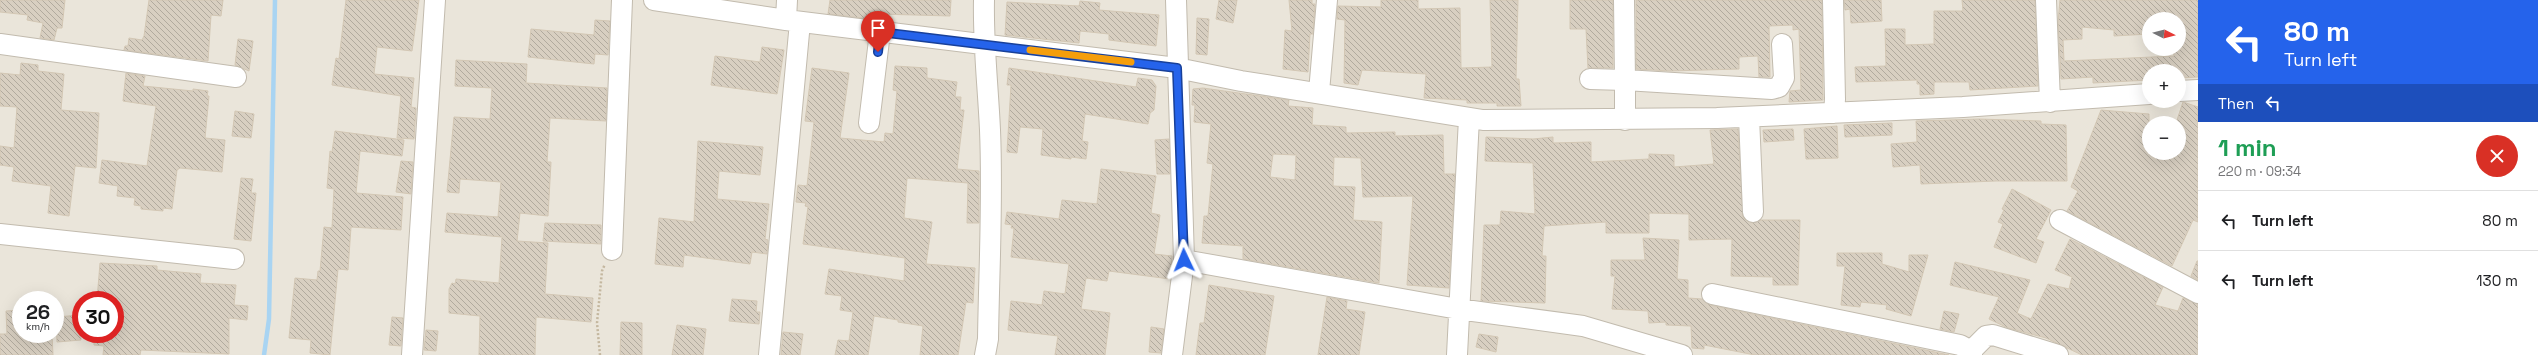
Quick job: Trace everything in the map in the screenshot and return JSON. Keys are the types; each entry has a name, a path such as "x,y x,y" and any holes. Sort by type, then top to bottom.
{"street":[{"path":"412,355 435,0"},
{"path":"612,250 622,0"},
{"path":"654,0 793,21 1177,68 1241,81 1319,92 1469,118 1625,120 1749,117 2050,102 2142,95"},
{"path":"769,355 793,21 787,0"},
{"path":"984,0 983,44 990,130 991,214 988,339 985,355"},
{"path":"1172,355 1184,260 1176,0"},
{"path":"1319,92 1327,0"},
{"path":"1624,0 1625,120"},
{"path":"1833,0 1834,113"},
{"path":"2046,0 2050,102"},
{"path":"868,123 880,32"},
{"path":"0,44 236,77"},
{"path":"1590,79 1772,89 1779,87 1784,78 1782,44"},
{"path":"2186,91 2198,90"},
{"path":"1749,117 1753,212"},
{"path":"1457,355 1458,309 1469,118"},
{"path":"2060,220 2198,293"},
{"path":"0,234 234,259"},
{"path":"1184,260 1458,309 1583,326 1682,355"},
{"path":"1712,294 1960,346 1972,353 1986,336 1993,335 2058,355"}],"path":[{"path":"600,355 597,323 602,271 612,250"}],"shaded area":[{"path":"0,0 2198,0 2198,355 0,355"}],"building":[{"path":"0,0 65,0 62,28 57,28 54,40 40,38 43,23 27,20 28,15 0,12"},
{"path":"149,0 223,0 221,16 211,15 208,61 124,50 125,46 128,46 129,38 142,40 144,36"},
{"path":"346,0 419,0 412,51 377,47 374,74 414,78 411,107 416,108 414,139 397,138 401,96 332,85 336,58 339,59"},
{"path":"830,0 951,0 950,16 879,14 878,20 828,14"},
{"path":"1219,0 1237,0 1233,23 1216,19"},
{"path":"1289,0 1312,0 1312,4 1315,4 1313,34 1310,34 1308,72 1283,69 1285,30 1292,31"},
{"path":"1381,0 1418,0 1418,9 1460,8 1461,68 1492,67 1490,0 1518,0 1516,79 1519,79 1521,106 1497,106 1497,103 1467,103 1467,100 1424,98 1426,74 1362,70 1358,85 1344,83 1345,20 1337,19 1338,6 1381,7"},
{"path":"1570,0 1613,0 1613,68 1588,68 1586,29 1570,29"},
{"path":"1636,0 1822,0 1823,100 1789,102 1790,91 1801,90 1799,29 1793,30 1793,25 1769,26 1770,77 1759,77 1758,56 1739,57 1739,69 1670,71 1636,69"},
{"path":"1844,0 1881,0 1882,21 1851,23 1850,9 1845,10"},
{"path":"1962,0 2035,0 2038,86 1970,90 1969,82 1934,82 1934,94 1920,95 1920,84 1917,84 1917,80 1856,82 1855,67 1886,66 1885,29 1905,29 1905,45 1934,44 1934,11 1963,11"},
{"path":"2060,0 2198,0 2198,77 2186,78 2186,64 2142,64 2142,80 2093,83 2093,77 2061,79 2058,22","holes":["2142,12 2186,12 2186,56 2064,61 2063,40 2082,39 2082,27 2114,30 2114,36 2142,34"]},
{"path":"1080,1 1100,3 1099,10 1159,15 1156,46 1109,40 1109,34 1080,31 1079,43 1005,35 1007,2 1079,6"},
{"path":"1197,18 1209,19 1207,55 1196,54"},
{"path":"595,20 610,21 608,55 595,54 594,64 528,57 531,29 594,35"},
{"path":"238,39 253,41 249,71 235,65"},
{"path":"762,47 784,50 777,94 711,85 715,56 760,62"},
{"path":"456,60 527,64 526,83 607,88 606,121 550,118 547,162 551,162 548,216 520,213 517,241 548,243 545,294 593,298 591,322 536,317 535,355 479,355 480,316 449,313 449,289 452,283 455,284 456,279 499,283 502,237 445,232 447,213 498,217 501,182 460,179 459,193 447,192 454,117 490,119 492,88 455,86"},
{"path":"21,63 38,65 38,71 64,74 61,110 99,113 96,168 75,166 69,216 48,213 51,186 12,181 14,167 0,165 0,146 14,148 17,107 0,106 0,73 20,75"},
{"path":"895,66 927,68 927,78 957,82 955,97 961,97 960,110 964,110 957,169 979,171 979,223 967,223 968,183 907,178 904,218 932,222 926,264 975,268 973,303 966,302 958,355 920,355 923,326 874,316 868,355 835,355 838,340 849,341 853,312 840,310 842,296 825,294 829,269 904,281 905,258 803,244 808,207 805,206 806,203 796,202 798,185 807,186 814,122 805,121 812,68 849,73 840,138 884,142 885,133 893,134 897,91 893,90"},
{"path":"1009,68 1136,87 1138,78 1152,80 1156,86 1154,110 1150,113 1148,124 1085,114 1082,141 1088,142 1086,159 1071,157 1071,159 1041,155 1043,129 1020,127 1017,153 1007,152 1011,85 1007,85"},
{"path":"126,73 145,76 143,86 208,91 207,96 209,96 205,138 225,140 222,172 180,168 177,170 172,209 163,208 163,211 141,209 141,206 134,205 135,198 117,196 118,186 99,183 102,160 147,166 156,106 123,101"},
{"path":"1203,88 1289,100 1288,106 1313,108 1312,125 1346,127 1346,133 1395,132 1395,136 1443,135 1444,174 1455,174 1449,288 1407,285 1413,196 1363,197 1361,158 1334,157 1333,186 1355,187 1353,220 1382,222 1379,283 1243,259 1243,246 1202,243 1204,216 1208,216 1213,164 1207,163 1211,124 1194,122 1195,105 1192,105 1193,89","holes":["1273,154 1296,155 1295,180 1270,177"]},
{"path":"2186,103 2198,107 2198,222 2193,220 2172,266 2067,211 2078,191 2071,187 2101,110 2149,114 2149,116 2142,116 2142,160 2186,160 2186,116 2178,116 2181,108 2186,108"},
{"path":"235,111 254,114 251,138 232,136"},
{"path":"1979,119 2041,121 2041,124 2066,125 2067,181 1996,181 1921,184 1920,165 1893,167 1891,144 1917,142 1916,121"},
{"path":"1892,123 1892,135 1845,137 1844,125"},
{"path":"1837,126 1838,158 1806,159 1804,129"},
{"path":"1738,129 1743,218 1753,223 1761,220 1800,220 1798,285 1773,285 1773,277 1731,276 1732,239 1689,240 1689,214 1649,213 1649,233 1606,233 1606,222 1544,226 1542,256 1546,256 1545,303 1481,301 1484,225 1500,225 1501,211 1535,214 1533,163 1485,161 1486,137 1533,139 1553,137 1553,143 1591,142 1591,162 1649,159 1649,154 1674,155 1674,167 1714,164 1710,130"},
{"path":"1793,129 1794,140 1764,142 1763,130"},
{"path":"335,131 404,140 402,156 360,151 356,193 403,197 401,230 351,227 348,270 338,269 330,355 310,353 311,340 289,338 295,278 317,280 318,271 320,271 324,227 332,228 334,189 327,188 330,151 332,152"},
{"path":"1169,139 1170,174 1157,174 1155,140"},
{"path":"698,141 763,147 760,175 719,171 717,199 769,204 765,239 768,240 767,254 752,252 750,264 684,255 683,267 655,264 659,218 694,222"},
{"path":"401,161 413,162 411,194 396,192"},
{"path":"1101,169 1156,176 1151,213 1160,215 1154,254 1172,256 1170,279 1109,271 1107,281 1086,278 1081,309 1110,313 1105,355 1055,355 1058,336 1008,330 1011,301 1042,305 1044,291 1065,294 1069,264 1011,257 1014,228 1011,228 1012,225 1005,224 1007,212 1059,219 1062,200 1097,204"},
{"path":"241,178 253,179 251,193 256,193 251,241 234,239"},
{"path":"2012,189 2051,210 2036,239 2044,242 2036,263 1994,247 2003,224 1998,222 2004,210 2002,209"},
{"path":"545,223 601,225 601,244 543,241"},
{"path":"1643,238 1679,240 1677,279 1688,280 1688,298 1702,299 1710,305 1949,355 1755,355 1704,345 1704,349 1692,348 1691,326 1666,325 1666,322 1649,323 1648,311 1612,309 1615,276 1611,276 1611,260 1645,260"},
{"path":"2070,239 2163,287 2155,305 2178,311 2183,298 2198,304 2198,355 2082,355 2046,338 2008,328 1989,319 1999,297 1950,285 1955,262 2030,280 2017,313 2031,319 2048,284 2069,289 2072,277 2055,270"},
{"path":"1837,253 1882,253 1882,264 1909,272 1909,255 1928,255 1911,316 1886,309 1887,305 1861,302 1860,307 1841,305 1845,266 1837,266"},
{"path":"2198,261 2198,280 2191,276"},
{"path":"100,263 157,266 157,270 201,274 200,283 236,285 234,305 248,306 247,320 229,318 229,354 141,350 140,355 103,355 104,346 94,345 94,343 124,343 124,291 98,291"},
{"path":"1209,285 1274,296 1265,355 1196,355 1200,323 1204,323"},
{"path":"1327,297 1347,301 1346,309 1365,312 1359,355 1318,355"},
{"path":"732,299 757,301 756,312 760,312 759,324 729,321"},
{"path":"6,311 12,311 12,343 52,343 53,355 0,355 0,334 7,334"},
{"path":"1944,311 1959,314 1954,332 1940,329"},
{"path":"64,316 72,316 72,341 64,341"},
{"path":"392,317 403,318 401,346 389,345"},
{"path":"621,322 642,323 642,355 620,355"},
{"path":"677,325 706,329 703,355 672,355"},
{"path":"1151,327 1164,329 1161,353 1149,352"},
{"path":"426,330 438,331 436,351 424,350"},
{"path":"783,332 803,334 800,355 781,355"},
{"path":"1479,334 1498,337 1496,352 1476,347"}],"waterway":[{"path":"264,355 269,319 275,0"}],"slow traffic":[{"path":"1030,50 1131,62"}],"route":[{"path":"878,52 880,32 1177,68 1184,260"}]}
